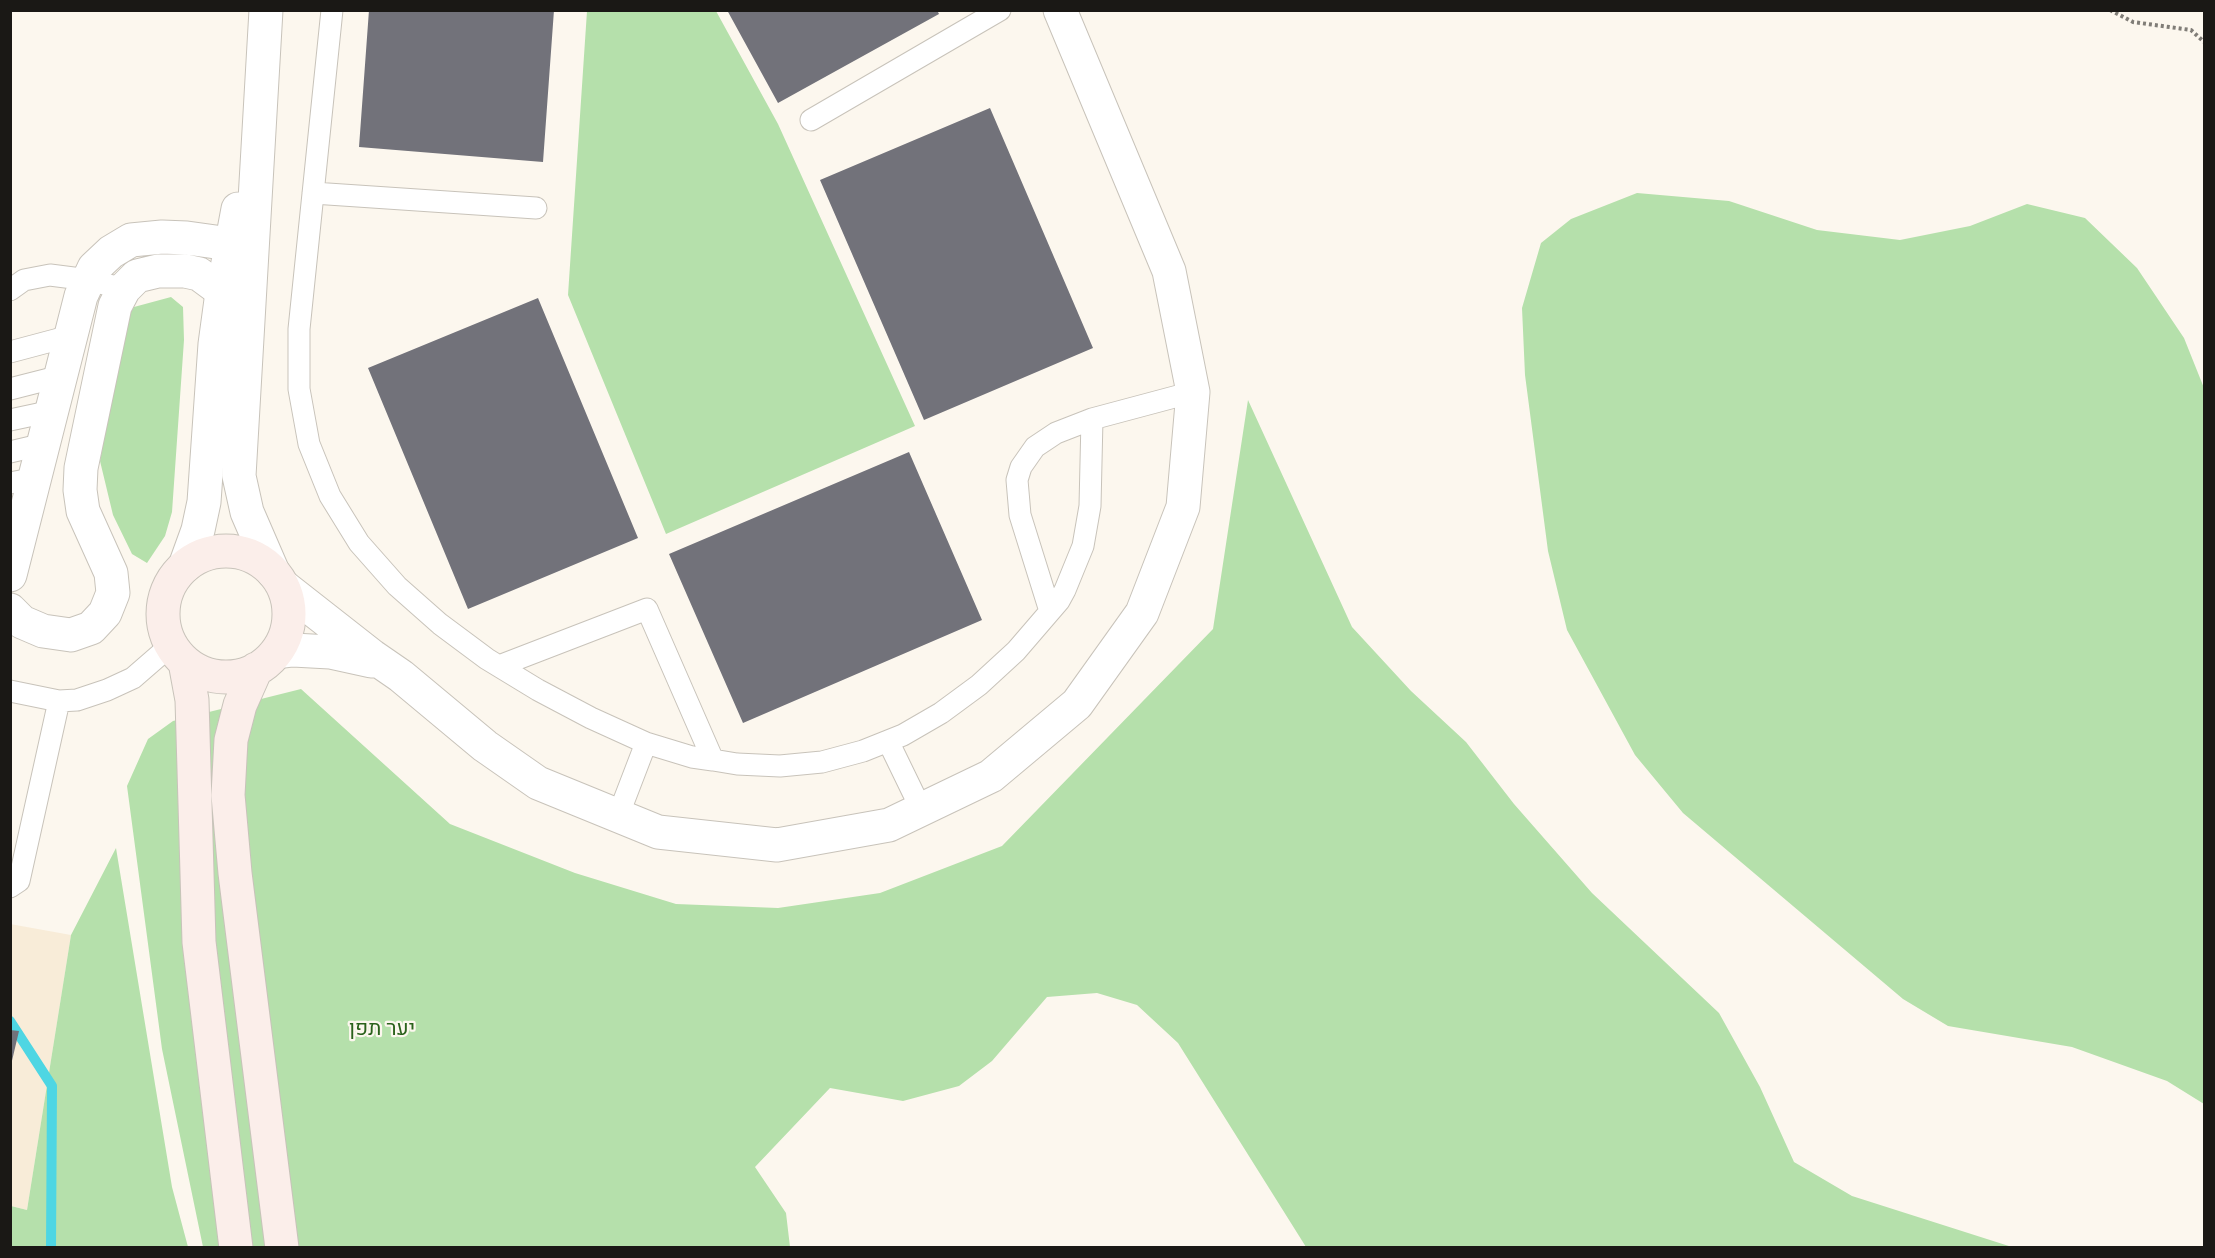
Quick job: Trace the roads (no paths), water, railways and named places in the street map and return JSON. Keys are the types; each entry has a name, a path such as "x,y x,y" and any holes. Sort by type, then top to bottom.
{"main road":[{"path":"236,1248 199,942 192,700 178,654 164,625 164,602 171,582 185,566 204,554 226,550 247,553 264,563 287,595 290,615 286,635 266,661 240,705 231,740 228,795 235,873 282,1248"},
{"path":"178,654 204,673 224,677 244,675 266,661"}],"street":[{"path":"185,566 198,530 204,502 215,344 236,284 261,74 266,10"},
{"path":"261,74 230,244 236,284 239,476 247,512 278,580 401,676 485,746 538,783 658,832 777,845 890,825 991,776 1077,704 1143,613 1183,507 1193,392 1169,271 1060,10"},
{"path":"15,540 23,481 44,444 81,296 94,268 131,240 162,237 187,238 230,244"},
{"path":"10,610 22,622 43,631 71,634 92,628 105,613 113,593 111,573 83,511 80,490 81,468 115,306 124,289 137,276 158,271 185,271 236,284"},
{"path":"266,661 293,650 330,652 385,664"}],"lane":[{"path":"332,10 299,329 299,389 309,444 330,496 360,543 396,586 440,624 499,666 538,690 591,718 646,742 692,757 737,764 780,766 822,762 863,751 903,735 979,685 1016,651 1059,601 1072,576 1087,527 1092,480 1092,419"},
{"path":"811,120 992,12"},
{"path":"313,193 536,208"},
{"path":"10,290 24,280 50,274 124,289"},
{"path":"10,352 70,336"},
{"path":"10,389 61,375"},
{"path":"1050,611 1020,515 1017,480 1024,462 1035,447 1056,433 1092,419 1193,392"},
{"path":"10,420 52,411"},
{"path":"10,452 44,444"},
{"path":"499,666 647,609 713,760"},
{"path":"10,691 59,701 77,700 108,690 178,654"},
{"path":"10,887 19,881 59,701"},
{"path":"888,741 921,809"},
{"path":"618,816 646,742"}],"waterway":[{"path":"10,1021 52,1086 51,1248"}],"park label":[{"name":"יער תפן","path":"382,1031"}]}
